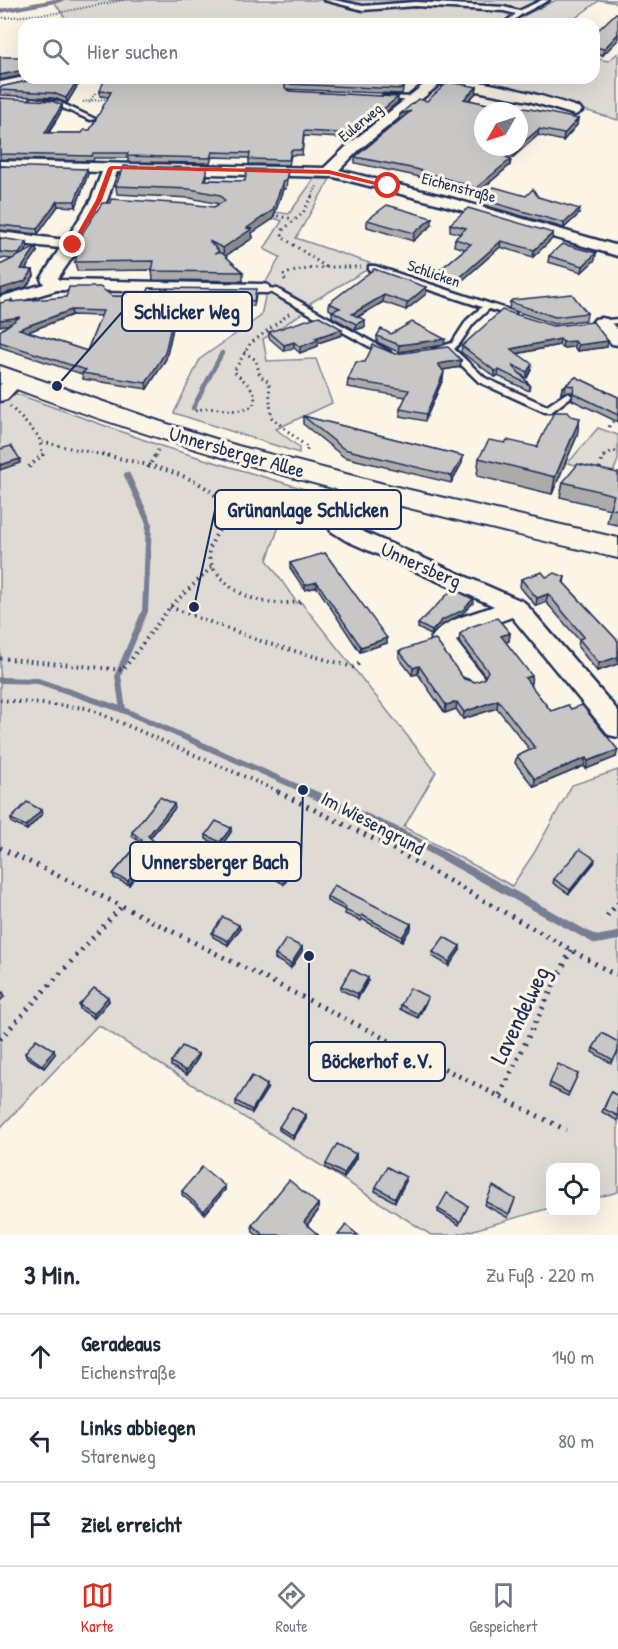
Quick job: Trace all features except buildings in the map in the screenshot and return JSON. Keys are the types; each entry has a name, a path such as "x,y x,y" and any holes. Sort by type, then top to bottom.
{"main road":[{"name":"Unnersberger Allee","path":"5,387 353,485 618,548"}],"street":[{"path":"0,86 18,82"},
{"name":"Eulerweg","path":"325,176 354,147 432,84"},
{"name":"Eulerweg","path":"463,84 531,97 575,111"},
{"name":"Eichenstraße","path":"0,165 325,176 409,191 618,251"},
{"path":"55,285 49,279 104,201 111,168"},
{"path":"0,237 73,245"},
{"path":"0,302 55,285 262,289"},
{"path":"604,322 618,340"},
{"name":"Unnersberg","path":"353,485 337,506 333,516 338,526 352,535 516,607 618,728"},
{"path":"472,679 442,639 460,627 516,607"}],"lane":[{"path":"331,0 327,0 363,8 410,4 504,9 520,13"},
{"path":"514,18 546,0"},
{"name":"Eulerweg","path":"376,96 415,99"},
{"path":"28,100 50,101 92,119"},
{"name":"Schlicken","path":"372,268 520,317"},
{"path":"262,289 274,291 378,349 397,357"},
{"path":"429,352 450,349 460,339 468,324 487,306"},
{"path":"450,349 482,380 548,410 568,396"}],"path":[{"path":"0,18 51,14 123,0"},
{"path":"106,99 109,91"},
{"path":"89,102 95,94"},
{"path":"64,106 116,97"},
{"path":"89,102 116,102"},
{"path":"325,176 303,213 283,230 282,237 326,267"},
{"path":"265,213 294,220"},
{"path":"283,275 293,271 326,267 372,268"},
{"path":"195,411 207,406 236,413 254,406 256,401 254,391 234,371 250,344 280,320"},
{"path":"244,352 256,360 260,376 269,382 271,417 308,447 303,457"},
{"path":"5,387 42,442 43,456 29,467"},
{"path":"609,427 618,414"},
{"path":"42,442 91,451 188,478 211,492 220,501 228,517 209,551 213,566 231,587 252,598 270,603 288,605 304,601"},
{"path":"148,468 158,450"},
{"path":"598,478 597,471 603,457 612,451 618,452"},
{"path":"0,658 123,670 170,607 213,566"},
{"path":"170,607 279,647 353,667 360,663"},
{"name":"Im Wiesengrund","path":"0,700 87,708 299,801 384,844 610,972 618,974"},
{"path":"0,848 122,906 566,1130"},
{"path":"607,916 618,903"},
{"path":"0,1039 122,906"},
{"name":"Lavendelweg","path":"500,1095 571,950"}],"shaded area":[{"path":"53,0 540,0 508,18 65,18"},
{"path":"556,0 600,0 575,18 519,18"},
{"path":"600,0 618,0 618,3"},
{"path":"618,53 618,120 554,101 531,91 513,92 492,86 494,84 600,84 600,59 608,61"},
{"path":"314,179 330,179 296,238 375,265 310,303 313,306 263,339 267,361 316,359 332,403 276,429 299,447 299,453 174,413 200,359 261,316 266,292 262,289 280,257 264,249 282,221 271,217 275,212 289,214"},
{"path":"14,393 164,447 331,497 316,522 286,507 267,560 297,603 301,602 436,772 404,827 512,886 534,853 572,785 618,770 618,1192 600,1197 600,1163 546,1163 546,1209 456,1235 431,1235 98,1025 0,1128 0,403"},
{"path":"598,428 618,435 618,460 612,475 568,463"}],"waterway":[{"path":"0,11 61,0"},
{"path":"193,408 222,353"},
{"path":"123,710 118,675 145,611 149,523 127,475"},
{"path":"0,680 38,681 123,710"},
{"path":"123,710 311,793"},
{"path":"308,792 403,834 596,940 618,936"}],"place":[{"name":"Schlicker Weg","path":"57,386"},
{"name":"Grünanlage Schlicken","path":"194,607"},
{"name":"Unnersberger Bach","path":"303,790"},
{"name":"Böckerhof e.V.","path":"309,956"}],"route":[{"path":"73,245 99,200 111,168 329,172 388,186"}]}
